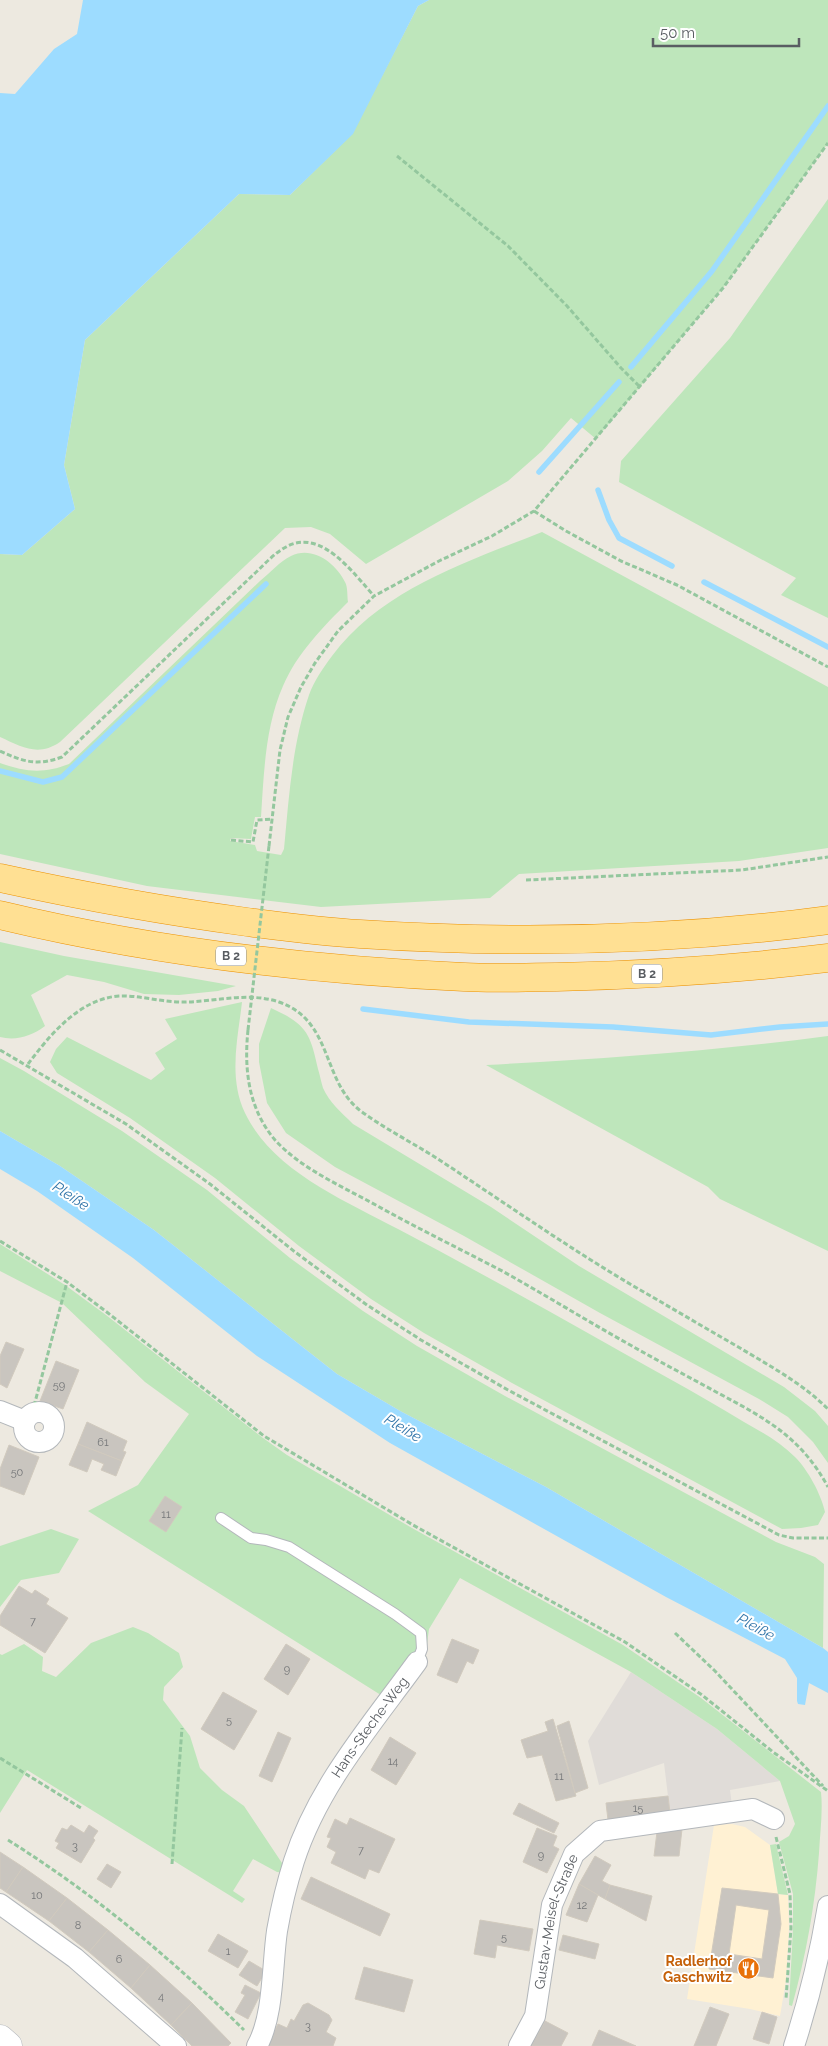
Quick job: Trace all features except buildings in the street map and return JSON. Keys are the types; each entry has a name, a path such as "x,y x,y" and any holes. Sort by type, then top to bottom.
{"highway":[{"path":"0,878 169,912 358,934 530,940 693,934 828,920"},
{"name":"B 2","path":"0,915 160,948 309,966 465,978 608,976 688,972 828,958"}],"main road":[{"path":"0,2039 8,2046"}],"street":[{"path":"0,1411 29,1417"},
{"name":"Hans-Steche-Weg","path":"258,2044 266,2022 277,1930 294,1861 313,1813 335,1775 417,1662"},
{"name":"Gustav-Meisel-Straße","path":"519,2046 535,2016 552,1905 574,1854 600,1831 753,1809 774,1819"},
{"path":"0,1904 75,1958 176,2046"},
{"path":"794,2046 808,2003 828,1906"}],"lane":[{"name":"Hans-Steche-Weg","path":"221,1518 251,1538 266,1540 289,1547 395,1614 421,1633 422,1648 417,1662"}],"path":[{"path":"828,143 723,288 534,511 492,536 439,561 374,596 338,631 314,663 288,717 280,750 246,1056 247,1079 259,1115 275,1139 299,1161 396,1216 505,1273 633,1347 768,1419 802,1449 818,1469 828,1487"},
{"path":"397,156 508,246 567,306 640,387"},
{"path":"534,511 621,562 677,585 828,667"},
{"path":"0,752 30,762 47,762 62,757 253,575 286,546 304,542 320,546 337,556 374,596"},
{"path":"231,840 253,842 257,820 272,819"},
{"path":"526,880 742,870 828,857"},
{"path":"28,1064 53,1031 85,1007 103,999 121,996 164,1002 188,1002 236,997 277,1001 295,1009 311,1023 322,1042 337,1082 348,1099 360,1111 428,1152 570,1248 763,1362 800,1386 828,1409"},
{"path":"0,1050 28,1064 126,1124 210,1184 295,1252 367,1305 421,1340 508,1390 779,1535 793,1538 828,1538"},
{"path":"0,1241 67,1282 264,1436 406,1521 625,1642 695,1690 773,1752 827,1791"},
{"path":"29,1417 67,1282"},
{"path":"675,1633 715,1671 827,1791"},
{"path":"172,1864 182,1728"},
{"path":"0,1758 81,1808"},
{"path":"774,1819 777,1843 790,1894 791,1928 786,2004"},
{"path":"8,1840 52,1868 104,1906 190,1978 258,2044"}],"shaded area":[{"path":"631,1672 717,1729 780,1781 730,1790 732,1806 670,1813 664,1763 599,1785 588,1741"},
{"path":"732,1824 745,1827 770,1845 778,1894 788,1895 789,1928 786,1980 780,2016 687,1999 714,1825"}],"green space":[{"path":"429,0 828,0 828,143 723,288 596,439 571,418 542,451 508,481 366,564 330,534 311,527 285,528 60,742 52,747 37,750 23,747 0,737 0,554 22,555 75,509 64,465 85,340 239,194 290,195 352,134 418,6"},
{"path":"828,199 828,618 781,595 796,578 619,482 621,461 730,338"},
{"path":"542,532 828,687 828,848 739,861 519,874 490,898 321,907 147,886 0,854 0,763 34,771 69,764 275,567 291,556 307,553 315,554 336,568 346,584 348,602 303,651 283,686 272,718 269,734 261,817 255,817 251,839 231,838 230,841 255,845 257,851 281,855 284,849 295,752 303,714 313,685 332,656 352,633 375,613 401,595 456,567"},
{"path":"0,942 64,956 236,986 218,991 179,995 144,994 104,982 67,975 31,995 45,1026 24,1037 0,1037"},
{"path":"242,1002 236,1058 237,1086 245,1113 257,1133 273,1152 291,1168 333,1195 534,1303 697,1394 777,1442 800,1462 817,1490 825,1512 818,1525 782,1529 512,1383 424,1333 371,1299 299,1246 215,1178 130,1118 57,1073 50,1062 56,1049 67,1037 151,1080 165,1069 155,1053 177,1039 165,1019"},
{"path":"271,1008 292,1019 305,1031 312,1046 322,1086 336,1107 353,1124 491,1207 579,1266 784,1387 815,1411 828,1426 828,1463 813,1442 788,1417 759,1399 335,1167 286,1133 267,1103 259,1062 259,1044"},
{"path":"828,1036 828,1251 720,1199 708,1187 486,1065 657,1054"},
{"path":"0,1058 122,1131 207,1190 290,1258 363,1311 417,1346 505,1396 776,1542 815,1557 824,1564 823,1648 546,1487 402,1412 337,1374 154,1230 60,1166 0,1131"},
{"path":"0,1244 65,1285 106,1315 287,1455 412,1528 623,1645 701,1698 821,1792 822,1807 815,1892 806,1949 792,2006 789,2005 793,1894 779,1842 789,1836 795,1824 780,1781 717,1729 631,1672 460,1578 429,1629 424,1666 384,1697 88,1511 138,1485 189,1414 145,1382 62,1303 0,1271"},
{"path":"51,1529 79,1539 59,1573 21,1580 0,1607 0,1546"},
{"path":"133,1627 148,1633 179,1653 183,1667 164,1687 163,1700 190,1736 200,1768 222,1790 244,1806 286,1869 285,1873 277,1872 253,1859 233,1891 245,1899 242,1903 27,1770 0,1813 0,1654 2,1655 24,1644 43,1657 42,1671 56,1677 91,1643"},
{"path":"776,1844 788,1895 778,1894 770,1845"}],"water":[{"path":"83,0 429,0 418,6 353,134 290,195 239,194 85,340 64,465 75,509 22,555 0,554 0,93 15,94 54,49 77,34"},
{"name":"Pleiße","path":"0,1131 60,1166 154,1230 337,1374 402,1412 546,1487 823,1648 828,1652 828,1693 809,1683 805,1705 798,1704 797,1678 785,1659 666,1597 390,1443 257,1356 133,1258 37,1191 0,1169"}],"waterway":[{"path":"631,367 712,271 828,106"},
{"path":"539,472 619,382"},
{"path":"598,490 609,520 619,538 672,566"},
{"path":"704,582 828,647"},
{"path":"0,771 43,782 62,777 266,584"},
{"path":"363,1009 469,1022 613,1027 711,1035 780,1027 828,1024"}],"place":[{"name":"Radlerhof Gaschwitz","path":"748,1969"}]}
